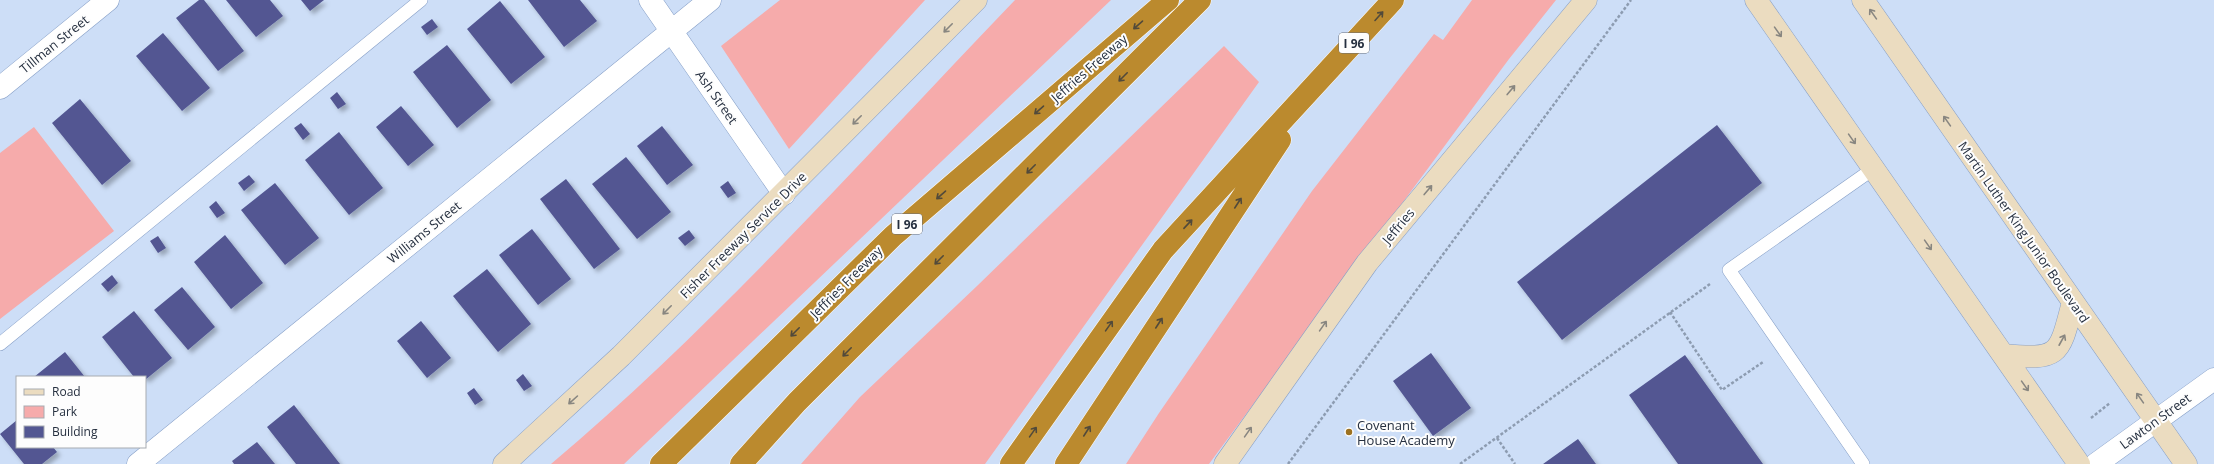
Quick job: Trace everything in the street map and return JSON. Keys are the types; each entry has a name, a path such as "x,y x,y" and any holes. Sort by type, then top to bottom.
{"highway":[{"name":"Jeffries Freeway","path":"661,464 893,236 1168,0"},
{"path":"741,464 797,402 1200,0"},
{"name":"I 96","path":"1011,464 1163,250 1393,0"},
{"path":"1066,464 1315,86"}],"main road":[{"name":"Fisher Freeway Service Drive","path":"504,464 621,356 976,0"},
{"name":"Jeffries","path":"1225,464 1368,264 1586,0"},
{"path":"1756,0 2079,464"},
{"name":"Martin Luther King Junior Boulevard","path":"1862,0 2186,464"},
{"path":"2003,354 2037,358 2054,352 2064,338 2073,302"}],"street":[{"name":"Tillman Street","path":"0,88 108,0"},
{"name":"Ash Street","path":"650,0 784,194"},
{"name":"Williams Street","path":"138,464 710,0"},
{"name":"Lawton Street","path":"2096,464 2214,378"}],"lane":[{"path":"0,344 421,0"},
{"path":"1864,464 1729,270 1873,169"}],"path":[{"path":"1288,464 1631,0"},
{"path":"1460,464 1715,281"},
{"path":"1670,312 1722,390 1769,359"},
{"path":"2091,418 2112,402"},
{"path":"1497,438 1515,464"}],"green space":[{"path":"780,0 925,0 789,149 721,46"},
{"path":"1015,0 1111,0 624,464 551,464 613,410 731,297"},
{"path":"1472,0 1556,0 1509,59 1209,464 1126,464 1159,413 1312,191 1434,34 1443,40"},
{"path":"1224,46 1259,82 985,464 801,464 860,397 977,286"},
{"path":"34,127 114,231 0,319 0,153"}],"building":[{"path":"199,0 204,0 244,51 218,71 176,18"},
{"path":"226,0 270,0 283,16 256,37"},
{"path":"301,0 324,0 310,11"},
{"path":"528,0 580,0 597,21 564,47"},
{"path":"500,1 545,57 511,84 467,29"},
{"path":"432,19 438,27 427,35 421,27"},
{"path":"163,33 210,88 182,111 136,56"},
{"path":"447,45 491,100 457,128 413,72"},
{"path":"337,92 346,104 338,109 330,98"},
{"path":"80,99 131,161 102,185 52,123"},
{"path":"401,106 434,145 408,166 376,127"},
{"path":"301,123 310,134 303,140 294,128"},
{"path":"1717,125 1762,183 1562,340 1517,282"},
{"path":"662,126 693,165 667,185 637,146"},
{"path":"339,132 383,188 349,215 305,160"},
{"path":"626,157 671,212 637,239 592,184"},
{"path":"249,175 255,182 244,191 238,183"},
{"path":"566,179 620,249 594,269 540,199"},
{"path":"728,181 736,193 728,198 720,187"},
{"path":"275,183 319,238 285,265 241,210"},
{"path":"216,201 225,213 217,218 209,207"},
{"path":"532,229 571,279 538,305 499,255"},
{"path":"689,230 695,238 685,246 678,238"},
{"path":"225,235 263,283 231,309 194,262"},
{"path":"158,236 166,248 158,253 150,241"},
{"path":"487,269 531,324 498,352 453,296"},
{"path":"112,275 118,283 108,292 101,284"},
{"path":"182,287 215,327 188,350 154,310"},
{"path":"134,311 172,358 146,379 146,376 133,376 102,337"},
{"path":"421,321 451,358 427,378 397,341"},
{"path":"65,352 84,376 35,376"},
{"path":"1431,353 1471,408 1433,436 1393,381"},
{"path":"1685,355 1763,464 1678,464 1629,395"},
{"path":"523,374 532,386 524,391 516,380"},
{"path":"474,388 483,400 475,405 467,393"},
{"path":"294,405 340,464 296,464 267,427"},
{"path":"16,421 16,448 54,448 57,452 42,464 24,464 0,434"},
{"path":"1578,439 1596,464 1543,464"},
{"path":"257,442 275,464 234,464 232,461"}],"place":[{"name":"Covenant House Academy","path":"1349,432"}]}
